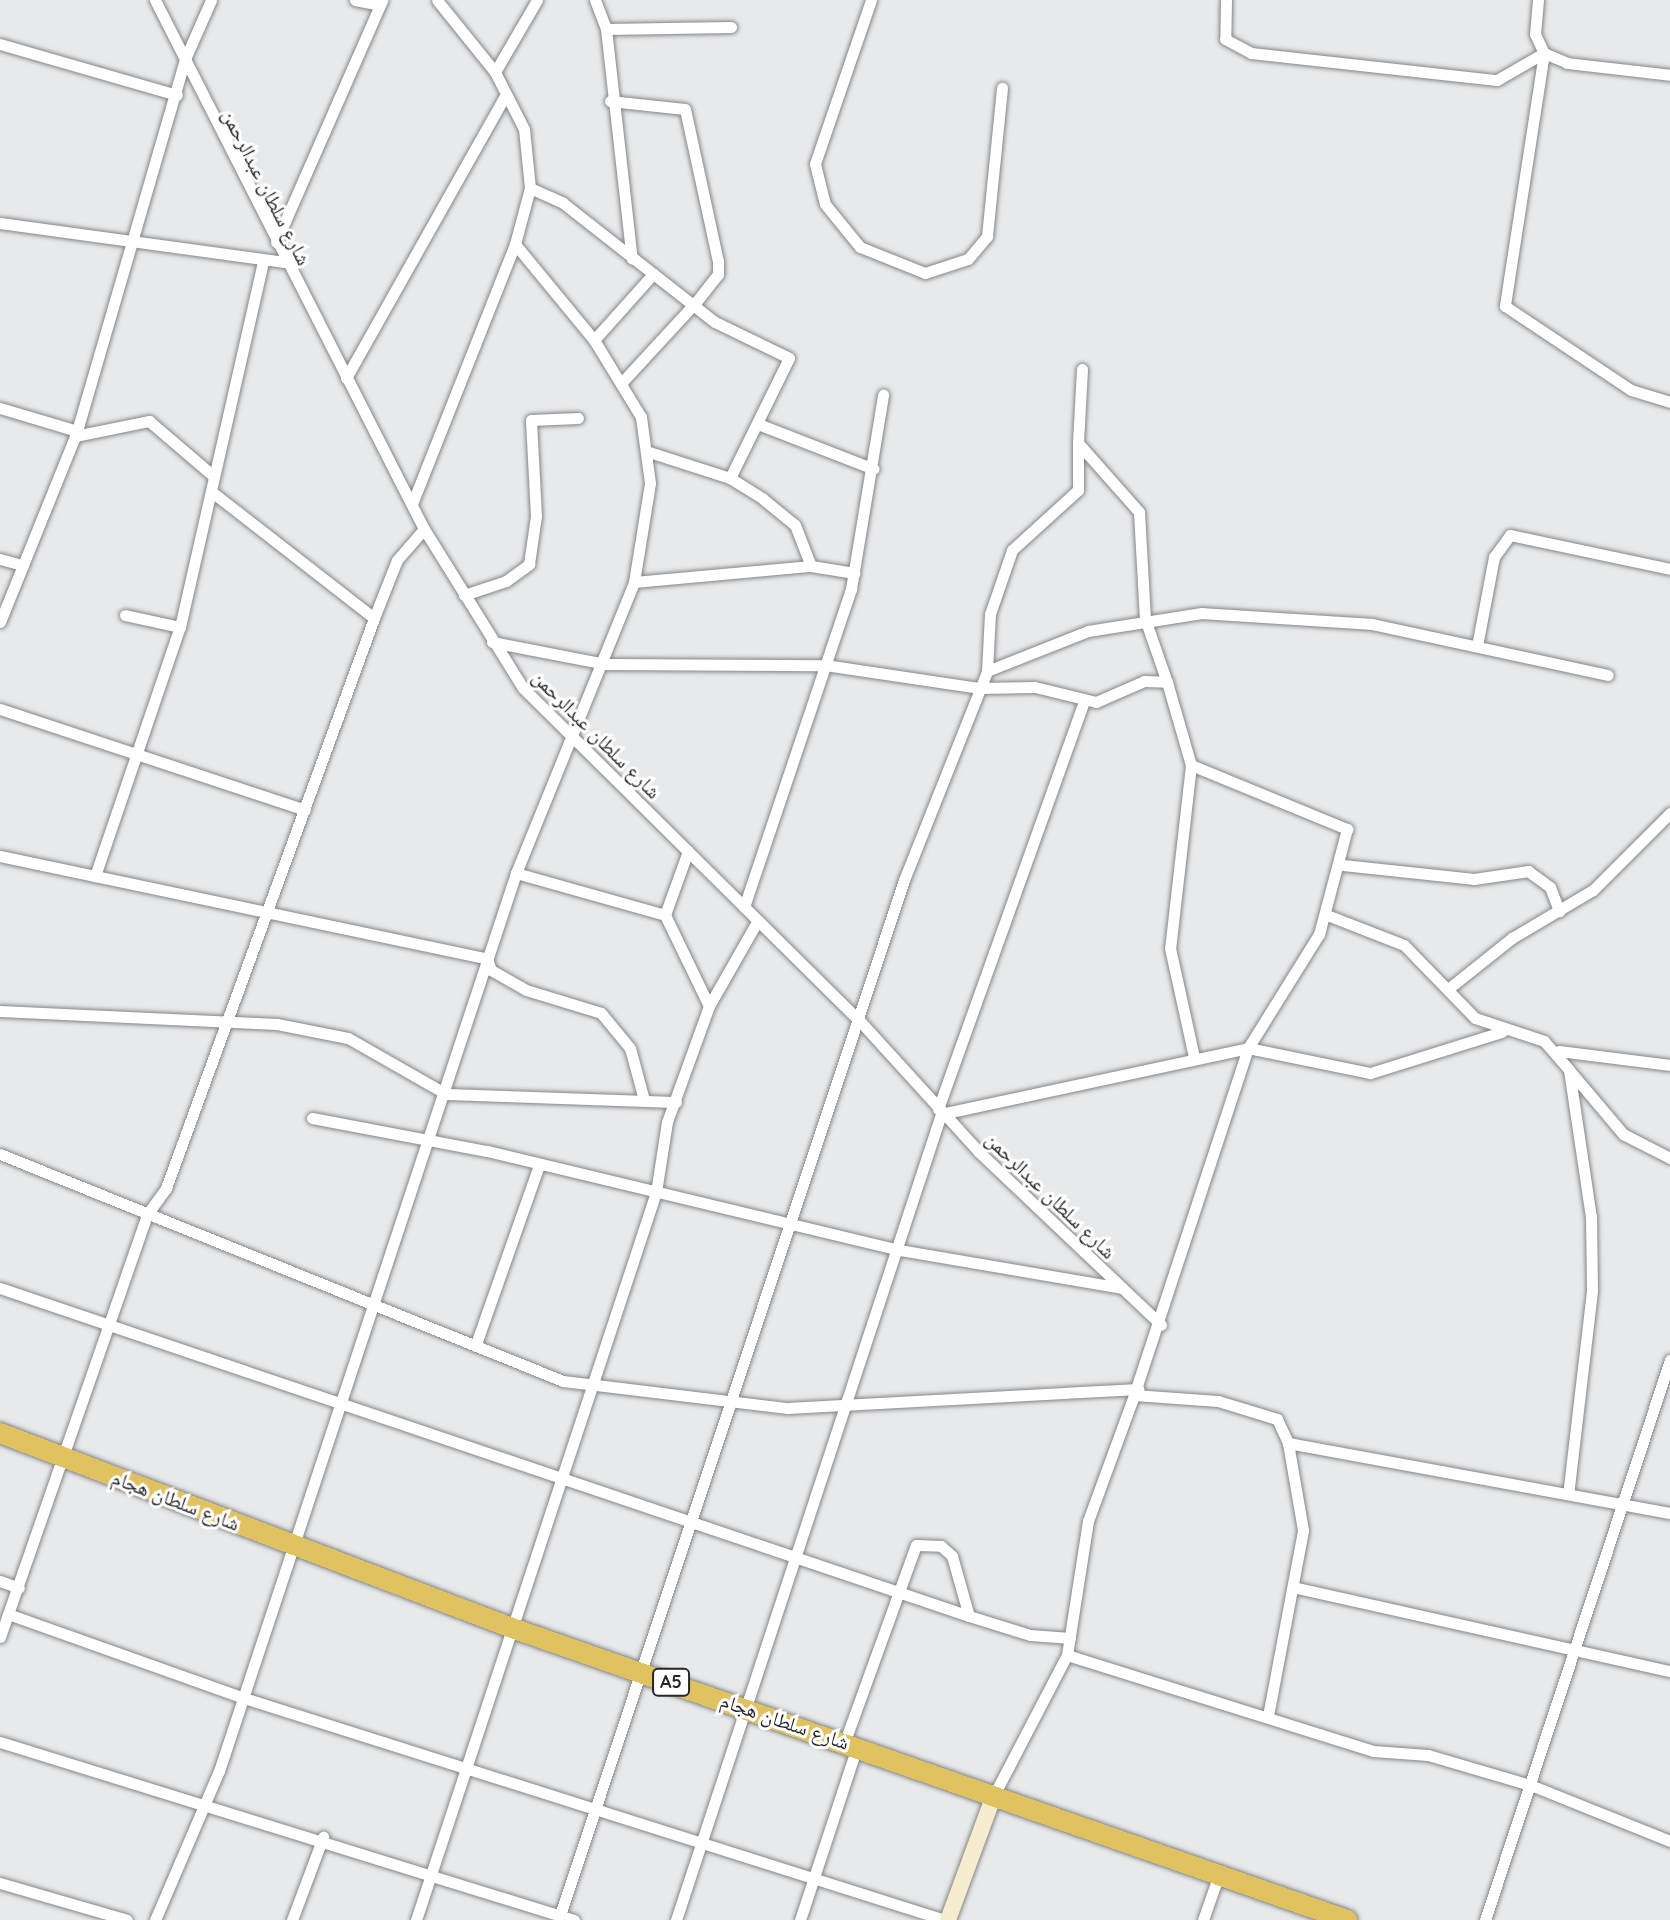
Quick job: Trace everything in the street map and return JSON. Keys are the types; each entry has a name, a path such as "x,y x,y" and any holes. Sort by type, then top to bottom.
{"highway":[{"name":"شارع سلطان هجام","path":"0,1433 512,1628 743,1706 1347,1920"}],"street":[{"name":"شارع سلطان عبدالرحمن","path":"155,0 284,262 424,529 523,688 577,736 757,922 859,1020 940,1112 1161,1325"},
{"path":"0,622 4,599 23,565 76,434 185,59 211,0"},
{"path":"276,242 381,3 355,0"},
{"path":"412,504 515,244 530,188 524,129 504,98 495,72 437,0"},
{"path":"495,72 537,0"},
{"path":"595,0 606,29 610,101 632,259"},
{"path":"871,0 815,164 825,204 860,247 925,273 968,259 987,236 1002,88"},
{"path":"1226,0 1225,39 1251,53 1497,80 1544,53"},
{"path":"1538,0 1535,34 1544,53 1505,306 1631,390 1670,402"},
{"path":"606,29 731,27"},
{"path":"0,44 177,95"},
{"path":"1544,53 1567,63 1670,75"},
{"path":"346,378 504,98"},
{"path":"610,101 674,104 689,116 718,261 718,274 695,303 622,382"},
{"path":"530,188 563,203 632,259 733,333 789,358 730,478"},
{"path":"0,223 263,262 284,262"},
{"path":"155,1920 208,1802 244,1698 372,1298 446,1094 516,873 577,736 634,582 649,452 622,382 594,340 515,244"},
{"path":"95,876 140,755 180,627 212,492 211,474 263,262"},
{"path":"594,340 653,274"},
{"path":"560,1915 593,1808 693,1520 728,1403 859,1020 978,688 987,671 990,614 1012,550 1078,490 1082,369"},
{"path":"744,907 854,573 874,469 872,435 883,395"},
{"path":"0,408 76,434 149,421 211,474"},
{"path":"464,595 506,581 529,564 536,516 531,420 578,418"},
{"path":"758,424 874,469"},
{"path":"1078,443 1139,512 1145,619 1191,765 1170,948 1194,1057"},
{"path":"649,452 730,478 795,525 811,566"},
{"path":"212,492 374,618"},
{"path":"0,1637 67,1458 148,1213 166,1188 374,618 397,560 424,529"},
{"path":"1477,646 1494,557 1510,535 1670,569"},
{"path":"0,559 23,565"},
{"path":"634,582 811,566 854,573"},
{"path":"987,671 1088,631 1145,619 1265,614 1372,624 1608,675"},
{"path":"125,615 180,627"},
{"path":"492,642 605,664 825,665 978,688 1035,687 1084,701 1144,681 1167,682"},
{"path":"676,1920 743,1706 900,1250 940,1112 1084,701"},
{"path":"0,709 305,810"},
{"path":"8,1614 244,1698 946,1920 994,1795 1067,1655 1088,1521 1161,1325 1248,1048 1327,915 1343,865 1347,829 1335,820 1191,765"},
{"path":"1448,989 1593,890 1670,813"},
{"path":"688,851 665,915 709,1006"},
{"path":"0,856 267,915 487,959"},
{"path":"1343,865 1474,879 1528,871 1550,887 1559,911"},
{"path":"516,873 665,915"},
{"path":"1327,915 1404,945 1448,989 1502,1032 1559,1051 1670,1065"},
{"path":"416,1920 595,1387 656,1192 676,1102 709,1006 757,922"},
{"path":"487,959 491,970 526,990 601,1013 630,1048 644,1100"},
{"path":"0,1011 227,1019 348,1038 446,1094 676,1102"},
{"path":"940,1112 1248,1048 1370,1073 1502,1032"},
{"path":"1559,1051 1569,1070 1623,1134 1670,1158"},
{"path":"1568,1494 1592,1291 1591,1217 1569,1070"},
{"path":"312,1118 429,1140 900,1250 1123,1288"},
{"path":"0,1154 372,1298 535,1373 595,1387 787,1408 849,1400 1136,1392 1218,1401 1277,1419 1288,1443 1303,1530 1268,1716"},
{"path":"476,1344 539,1165"},
{"path":"0,1288 897,1589 969,1616 1070,1638"},
{"path":"1485,1920 1533,1786 1670,1360"},
{"path":"1288,1443 1670,1513"},
{"path":"800,1920 897,1589 916,1545 941,1546 952,1556 969,1616"},
{"path":"0,1581 19,1588"},
{"path":"1293,1587 1670,1671"},
{"path":"1067,1655 1373,1751 1428,1755 1533,1786 1670,1841"},
{"path":"0,1742 323,1837 574,1920"},
{"path":"292,1920 323,1837"},
{"path":"1203,1920 1219,1874"},
{"path":"0,1883 127,1920"}]}
